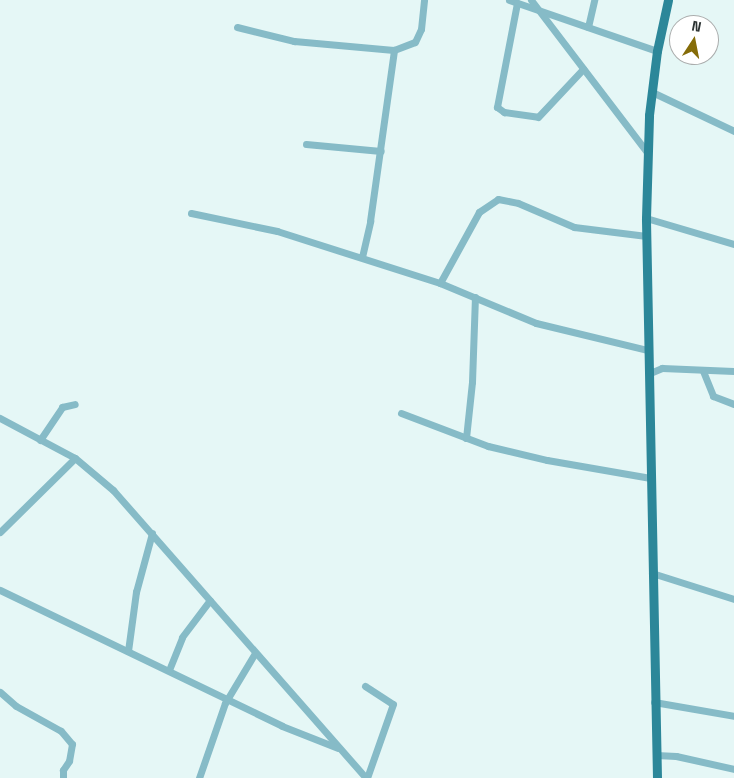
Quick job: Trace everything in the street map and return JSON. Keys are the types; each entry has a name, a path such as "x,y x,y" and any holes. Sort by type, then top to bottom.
{"main road":[{"path":"657,778 654,702 646,218 652,92 657,51 668,0"}],"street":[{"path":"237,26 294,41 394,50 415,42 421,29 424,0"},
{"path":"509,0 657,51"},
{"path":"531,0 648,152"},
{"path":"588,27 594,0"},
{"path":"517,2 497,107 504,112 538,117 583,69"},
{"path":"362,257 381,151 394,50"},
{"path":"652,92 734,131"},
{"path":"306,144 381,151"},
{"path":"440,282 479,212 498,199 518,203 574,227 646,236"},
{"path":"191,213 277,231 440,282 536,323 648,350"},
{"path":"646,218 734,244"},
{"path":"466,438 475,297"},
{"path":"650,373 662,368 734,371"},
{"path":"703,371 712,396 734,404"},
{"path":"40,440 62,407 75,404"},
{"path":"401,412 466,438 547,460 650,478"},
{"path":"0,418 74,458 113,490 340,750 367,778 393,704 365,686"},
{"path":"0,532 74,458"},
{"path":"128,650 136,592 152,533"},
{"path":"652,573 734,599"},
{"path":"0,590 228,698 282,726 340,750"},
{"path":"169,670 182,637 210,600"},
{"path":"199,778 228,698 255,653"},
{"path":"0,692 22,710 61,731 72,744 69,761 63,770 63,778"},
{"path":"654,702 734,716"},
{"path":"656,755 676,756 734,769"}]}
